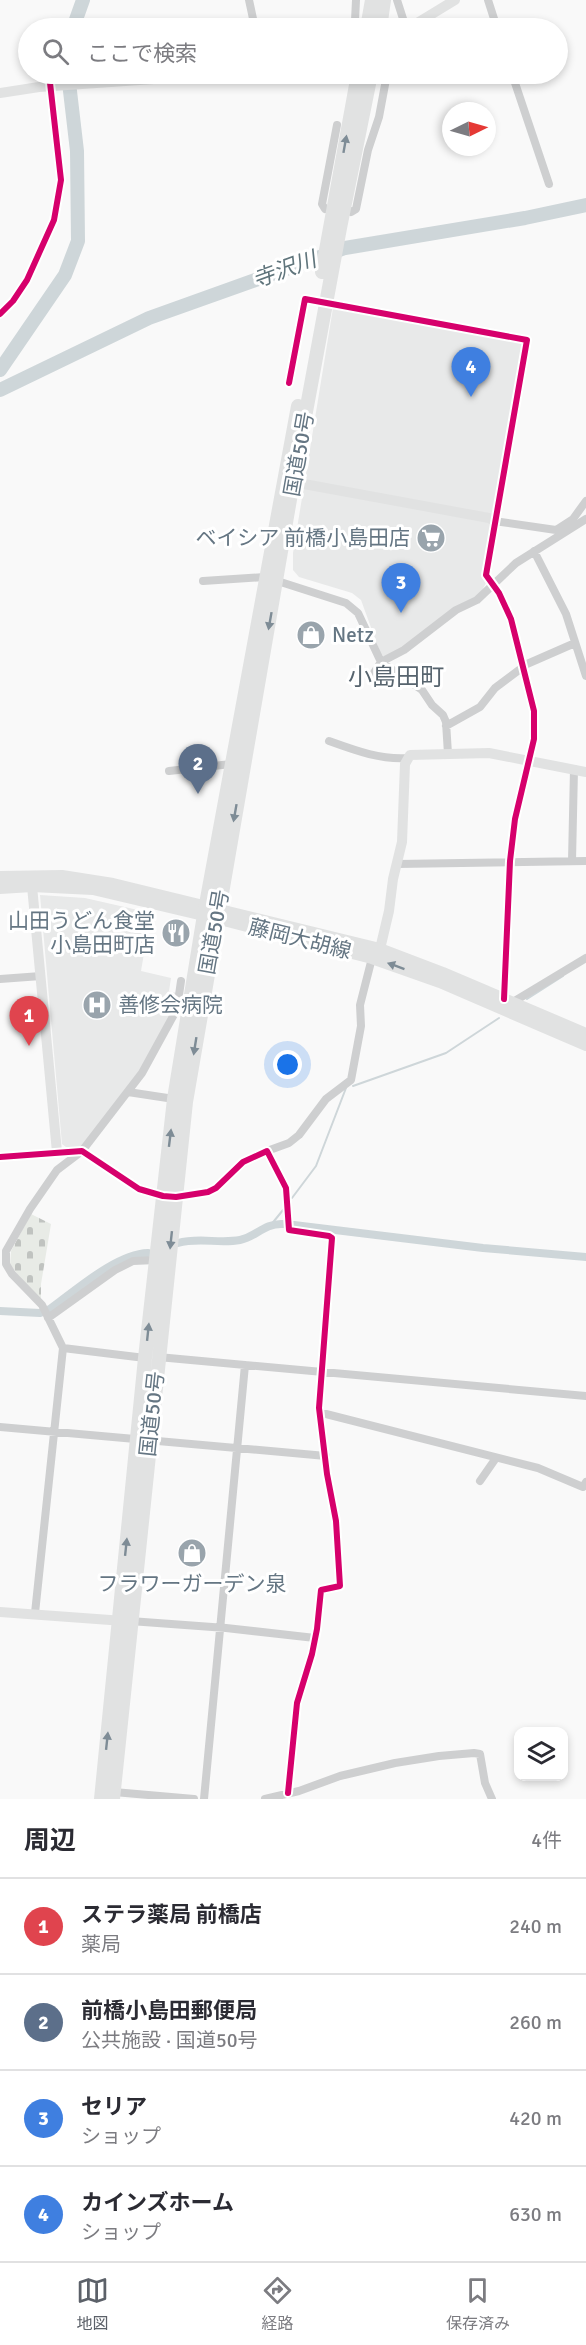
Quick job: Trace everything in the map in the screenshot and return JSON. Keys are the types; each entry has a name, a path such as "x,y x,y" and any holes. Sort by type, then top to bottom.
{"highway":[{"path":"369,18 372,0"},
{"path":"381,18 384,0"},
{"name":"国道50号","path":"333,240 356,84"},
{"name":"国道50号","path":"101,1799 124,1621 169,1196 174,1099 211,911 326,276 369,84"},
{"name":"国道50号","path":"152,1357 156,1260 186,1102 231,764 293,482 326,276"},
{"name":"国道50号","path":"114,1796 124,1621"}],"main road":[{"name":"藤岡大胡線","path":"0,877 62,876 113,884 376,953 509,1001 586,1034"},
{"name":"藤岡大胡線","path":"0,888 32,886 93,889 211,911"},
{"name":"藤岡大胡線","path":"376,953 586,1045"}],"street":[{"path":"249,0 253,18"},
{"path":"355,18 356,0"},
{"path":"397,0 404,18"},
{"path":"425,18 455,0"},
{"path":"488,0 494,18"},
{"path":"0,93 39,87 86,84"},
{"path":"351,212 356,209 385,84"},
{"path":"515,84 549,184"},
{"path":"325,209 322,204 337,125"},
{"path":"289,383 305,299 309,300"},
{"path":"334,305 527,340 486,575 511,619 534,711 534,739 515,819 510,861 509,1001 586,958"},
{"path":"293,482 392,499 489,518 494,521 556,530 573,519 586,501"},
{"path":"370,679 381,662 405,650 456,610 477,600 516,563 586,519"},
{"path":"534,551 566,614 586,676"},
{"path":"203,581 271,578 346,603 358,613 381,662 422,690 432,705 443,715 448,754"},
{"path":"446,726 480,706 495,688 524,668 543,656 575,643"},
{"path":"328,741 362,753 395,759 408,758"},
{"path":"0,1157 82,1151 139,1189 169,1196 208,1192 216,1188 243,1162 289,1143 299,1135 326,1099 351,1080 361,1026 360,1005 389,911 402,842 405,764 410,754 489,753 530,759 586,772"},
{"path":"169,771 231,764"},
{"path":"572,861 574,769"},
{"path":"397,864 586,861"},
{"path":"32,886 57,1152"},
{"path":"0,980 41,976"},
{"path":"35,1613 63,1348 42,1305 12,1274 6,1264 6,1251 30,1209 57,1170 82,1151 141,1073 177,1009 181,981"},
{"path":"128,1092 174,1099"},
{"path":"267,1151 286,1188 289,1230 332,1238 320,1414 336,1521 340,1586 321,1590 315,1638 297,1703 288,1793"},
{"path":"48,1318 115,1270 133,1262 156,1260"},
{"path":"63,1348 586,1396"},
{"path":"204,1799 246,1365"},
{"path":"320,1414 538,1468 583,1487 586,1482"},
{"path":"0,1427 326,1456"},
{"path":"480,1481 496,1458"},
{"path":"0,1612 220,1628 315,1638"},
{"path":"265,1799 299,1791 340,1776 395,1763 474,1753 480,1754 485,1783 492,1799"},
{"path":"114,1796 194,1799"}],"shaded area":[{"path":"333,308 524,343 481,576 486,583 479,596 407,646 385,657 381,655 361,600 352,593 299,577 293,570 293,553"},
{"path":"40,895 85,898 151,913 141,971 171,978 169,991 177,993 173,1012 139,1073 81,1147 66,1147 62,1144"}],"green space":[{"path":"31,1214 51,1224 41,1284 41,1299 37,1298 10,1265 11,1251"}],"waterway":[{"path":"77,18 83,0"},
{"path":"0,370 65,275 78,241 77,151 69,84"},
{"name":"寺沢川","path":"0,390 149,318 345,248 525,218 586,205"},
{"path":"527,999 563,976"},
{"path":"353,1086 446,1053 499,1018"},
{"path":"292,1198 316,1166 346,1088"},
{"path":"270,1226 283,1210"},
{"path":"178,1243 240,1240 265,1228 283,1224"},
{"path":"294,1225 483,1248 586,1257"},
{"path":"0,1311 40,1313 50,1309 110,1266 136,1255 148,1253"}],"tunnel":[{"path":"309,300 329,304"}],"cycle path":[{"path":"0,314 13,301 27,280 54,220 61,180 50,84"},
{"path":"289,383 305,299 527,340 486,575 499,593 511,619 534,711 534,739 515,819 510,861 504,999"},
{"path":"0,1157 82,1151 139,1189 176,1197 208,1192 216,1188 243,1162 267,1151 286,1188 289,1230 332,1238 319,1408 327,1474 336,1521 340,1586 321,1590 312,1654 297,1703 288,1793"}],"place":[{"name":"カインズホーム","path":"471,397"},
{"name":"ベイシア 前橋小島田店","path":"431,538"},
{"name":"セリア","path":"401,613"},
{"name":"Netz","path":"311,635"},
{"name":"前橋小島田郵便局","path":"198,794"},
{"name":"山田うどん食堂 小島田町店","path":"176,933"},
{"name":"善修会病院","path":"97,1005"},
{"name":"ステラ薬局 前橋店","path":"29,1046"},
{"name":"フラワーガーデン泉","path":"192,1553"}],"district":[{"name":"小島田町","path":"396,677"}]}
